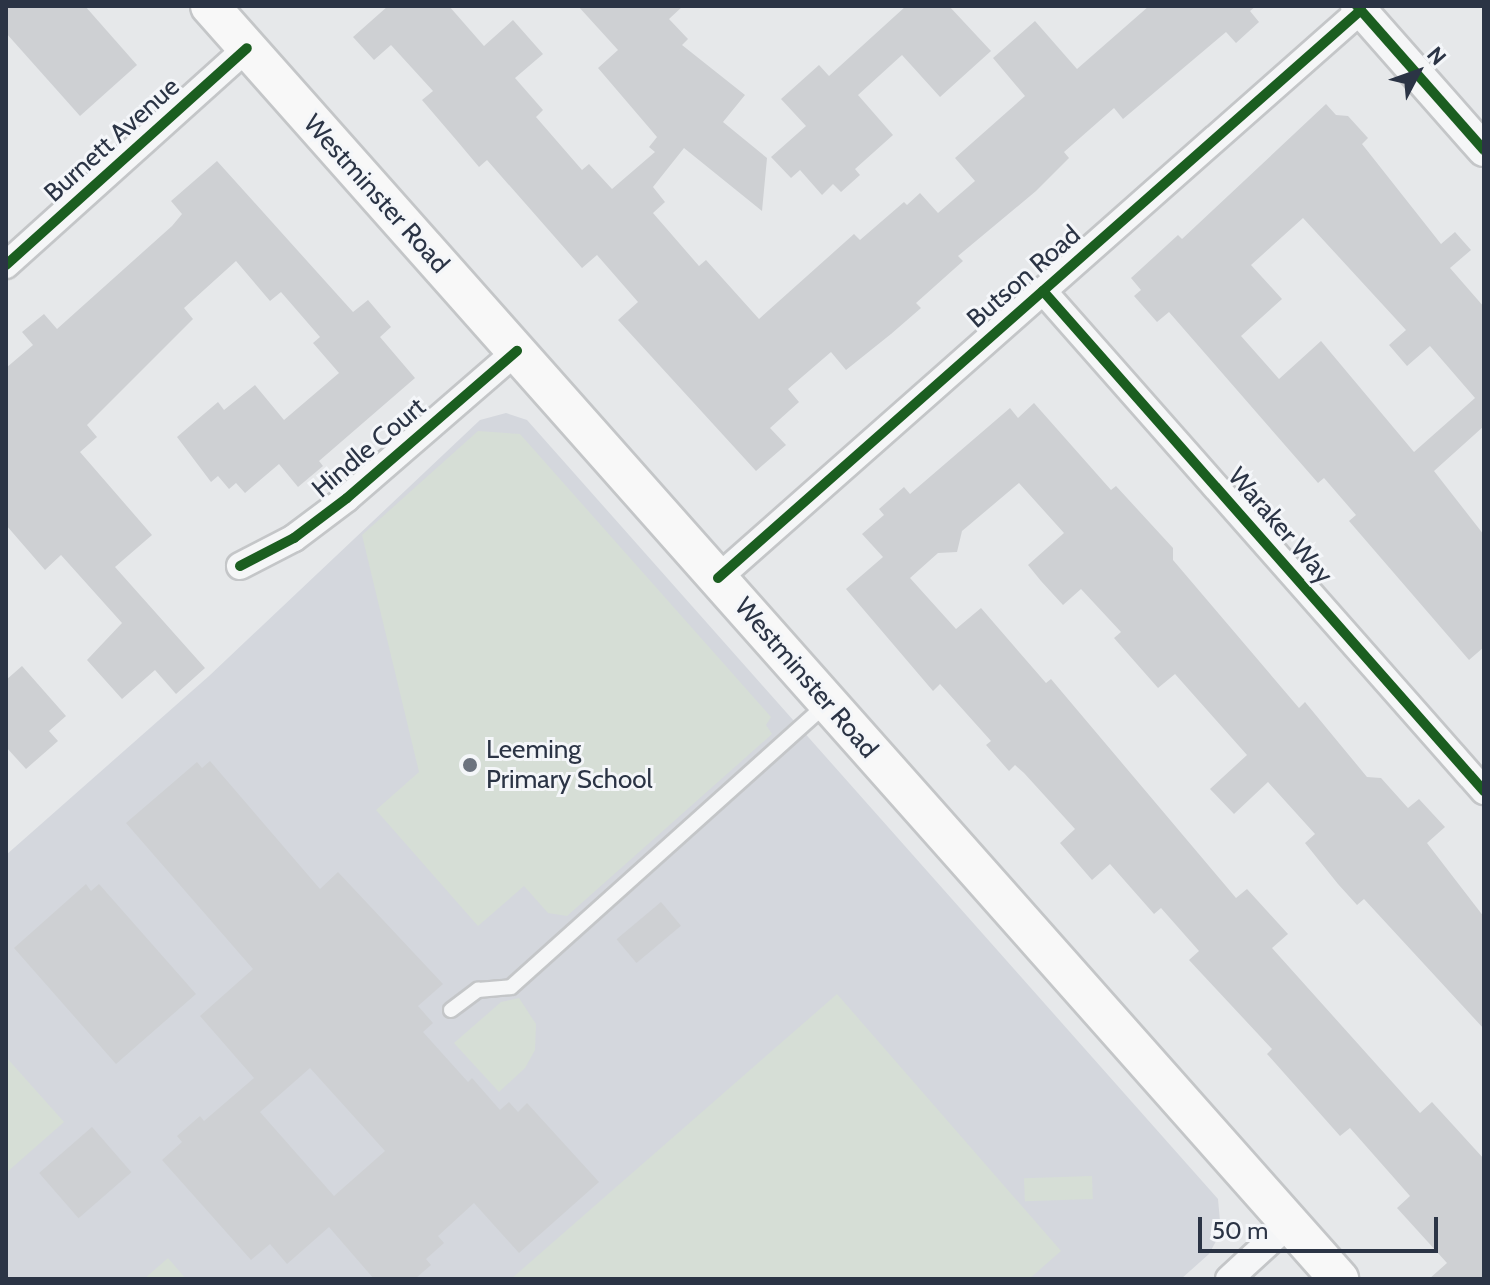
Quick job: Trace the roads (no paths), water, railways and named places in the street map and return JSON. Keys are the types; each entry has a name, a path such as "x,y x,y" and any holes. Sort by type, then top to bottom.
{"main road":[{"name":"Westminster Road","path":"210,6 1339,1279"}],"street":[{"path":"1359,8 1484,150"},
{"name":"Butson Road","path":"718,578 1359,8"},
{"name":"Burnett Avenue","path":"6,265 247,48"},
{"name":"Waraker Way","path":"1043,291 1484,791"},
{"name":"Hindle Court","path":"240,566 294,538 347,498 517,351"},
{"path":"1229,1279 1290,1223"}],"lane":[{"path":"451,1010 478,990 511,987 827,702"}],"place":[{"name":"Leeming Primary School","path":"470,765"}]}
